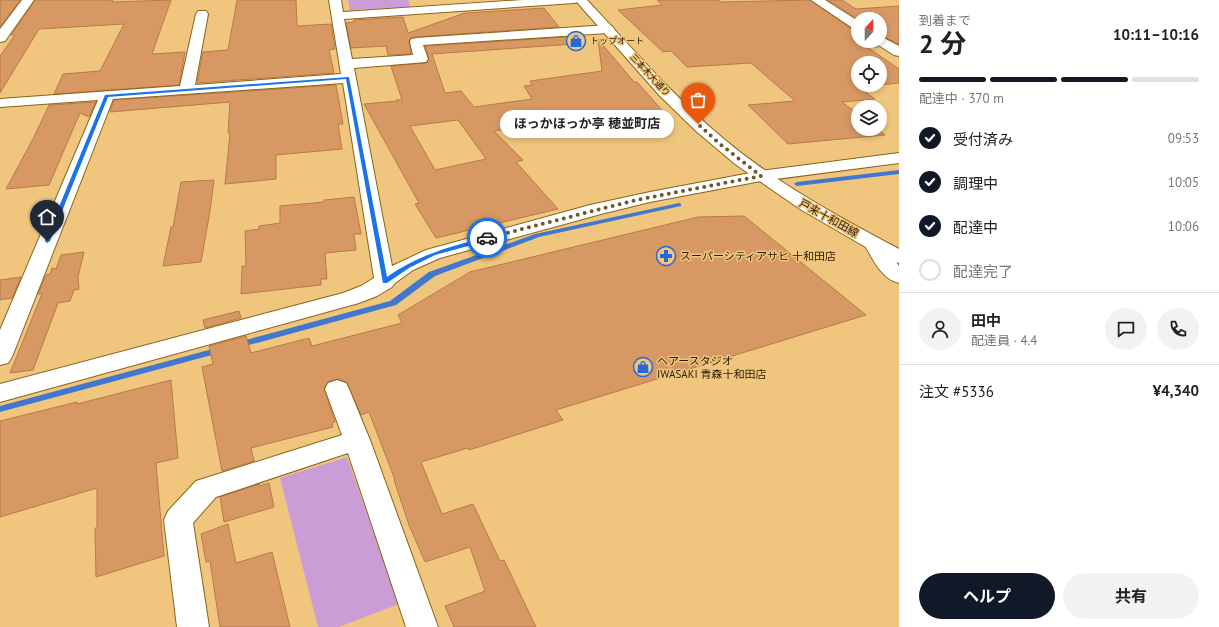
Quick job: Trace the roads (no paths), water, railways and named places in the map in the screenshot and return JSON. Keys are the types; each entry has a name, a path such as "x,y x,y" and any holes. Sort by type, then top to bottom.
{"street":[{"path":"0,38 28,0"},
{"path":"335,0 385,282"},
{"path":"338,16 574,0"},
{"name":"三本木大通り","path":"581,0 683,111 720,144 761,176"},
{"path":"817,0 851,22"},
{"path":"187,89 202,14"},
{"path":"0,103 187,89 347,71 421,59 416,42 608,29"},
{"path":"887,44 899,52"},
{"path":"0,357 107,96"},
{"path":"0,393 351,298 369,291 385,282 406,266 433,254 493,237 643,198 761,176 899,158"},
{"name":"戸来十和田線","path":"761,176 794,198 899,257"},
{"path":"874,244 888,267 899,277"},
{"path":"337,389 357,440 422,627"},
{"path":"193,627 178,520 206,489 357,440"}],"waterway":[{"path":"797,184 899,172"},
{"path":"238,345 393,303 432,274 537,235 679,205"},
{"path":"0,409 220,350"}],"place":[{"name":"トップオート","path":"576,41"},
{"name":"ほっかほっか亭 穂並町店","path":"698,124"},
{"name":"スーパーシティアサヒ 十和田店","path":"666,256"},
{"name":"ヘアースタジオ IWASAKI 青森十和田店","path":"643,367"}]}
